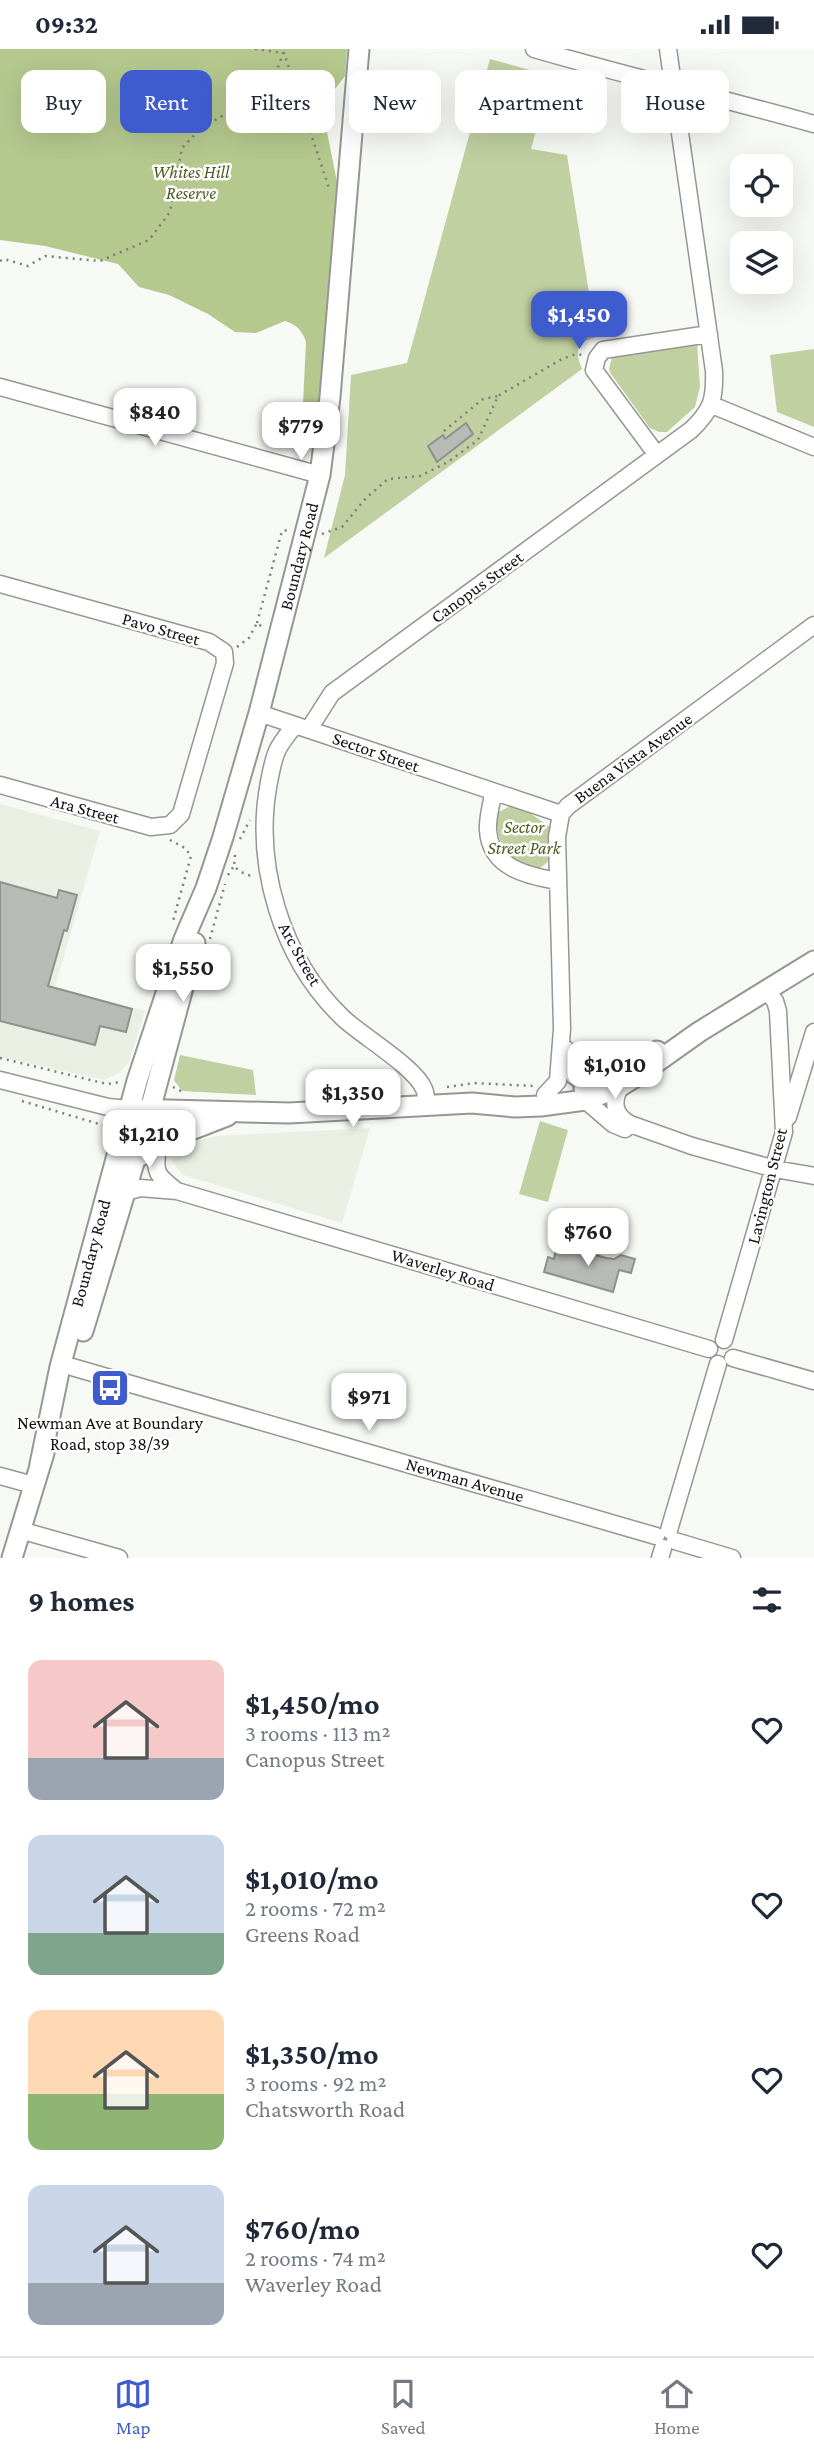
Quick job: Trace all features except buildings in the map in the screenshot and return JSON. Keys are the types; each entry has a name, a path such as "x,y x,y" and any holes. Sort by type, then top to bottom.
{"main road":[{"name":"Boundary Road","path":"12,1558 150,1110 194,947 206,888 259,713 320,475 330,397 359,49"},
{"name":"Boundary Road","path":"40,1464 60,1367 150,1037 184,939 206,888"},
{"path":"130,1109 289,1113 472,1103 519,1107 620,1087 699,1032 814,961"},
{"path":"472,1103 542,1090 587,1093 649,1055 699,1032"},
{"path":"136,1158 191,1130 233,1113"}],"street":[{"path":"534,49 621,74"},
{"path":"668,49 671,70"},
{"path":"729,100 814,124"},
{"path":"680,133 714,370 715,391 712,405 814,447"},
{"path":"657,455 594,370 597,358 603,350 709,334"},
{"path":"0,387 320,475"},
{"name":"Canopus Street","path":"302,727 332,693 691,430 712,405"},
{"name":"Pavo Street","path":"0,584 209,642 224,652"},
{"name":"Buena Vista Avenue","path":"542,1090 555,1087 558,1081 562,1030 557,837 561,814 568,806 814,625"},
{"path":"167,831 181,814 225,663 224,652"},
{"name":"Sector Street","path":"259,713 561,814"},
{"name":"Arc Street","path":"302,727 277,750 265,804 265,843 269,874 281,922 292,948 309,976 344,1019 419,1082 424,1089 427,1105"},
{"name":"Ara Street","path":"0,785 167,831"},
{"path":"493,792 488,830 497,856 512,869 532,877 558,881"},
{"name":"Lavington Street","path":"724,1340 784,1132 778,1011 775,1001 766,991"},
{"name":"Buena Vista Avenue","path":"562,1030 573,1074 587,1093 620,1127 654,1134"},
{"path":"784,1132 814,1032"},
{"path":"0,1080 108,1107 130,1109"},
{"path":"620,1087 615,1103 619,1117 630,1124 654,1134 775,1169 814,1176"},
{"path":"158,1147 155,1167 159,1177 177,1191"},
{"name":"Waverley Road","path":"126,1192 140,1188 177,1191 709,1349"},
{"path":"665,1543 725,1361 733,1348 724,1340 715,1342 709,1349 711,1359 725,1361 814,1381"},
{"name":"Newman Avenue","path":"72,1367 665,1543 732,1558"},
{"path":"0,1476 33,1485"},
{"path":"20,1530 118,1558"}],"path":[{"path":"255,49 284,51"},
{"path":"284,51 331,193 345,203"},
{"path":"0,260 28,266 45,256 100,261 149,240 170,212 183,148 200,130 255,96 276,72 284,51"},
{"path":"444,431 483,399 499,396 562,359 576,354 597,358"},
{"path":"224,652 242,644 257,623 282,531 318,536 342,527 366,498 388,479 420,476 448,462 478,440 499,396"},
{"path":"257,623 263,626 264,633"},
{"path":"167,831 191,856 172,926"},
{"path":"233,839 239,841"},
{"path":"208,945 228,876 234,866 237,848"},
{"path":"234,866 249,876 269,874"},
{"path":"0,1058 107,1084 125,1079"},
{"path":"439,1088 474,1083 542,1090"},
{"path":"172,1084 181,1093 187,1094"},
{"path":"12,1099 99,1123 111,1128 111,1134"}],"shaded area":[{"path":"0,804 100,831 55,987 145,1011 129,1062 119,1073 104,1080 0,1057"},
{"path":"370,1128 342,1223 183,1175 171,1160 189,1143 218,1136"}],"green space":[{"name":"Whites Hill Reserve","path":"0,49 347,49 345,76 335,89 335,70 226,70 226,133 327,133 338,187 318,417 312,426 302,424 306,342 301,331 293,324 285,321 256,333 235,332 208,314 169,295 139,287 118,264 45,246 0,240"},
{"path":"490,59 529,70 487,70"},
{"path":"470,133 535,133 531,149 567,155 596,337 581,342 578,355 582,369 324,558 345,475 351,375 407,363","holes":["466,423 473,434 437,461 428,446 443,435 445,439"]},
{"path":"697,343 700,387 695,407 667,432 650,428 611,374 609,369 613,353"},
{"path":"814,349 814,427 777,412 770,355"},
{"name":"Sector Street Park","path":"510,806 524,809 550,827 549,860 540,867 531,869 521,865 504,848 497,824 499,812"},
{"path":"180,1055 253,1070 256,1095 182,1091 174,1080"},
{"path":"540,1121 568,1130 548,1202 519,1194"}],"place":[{"name":"Newman Ave at Boundary Road, stop 38/39","path":"110,1388"}]}
